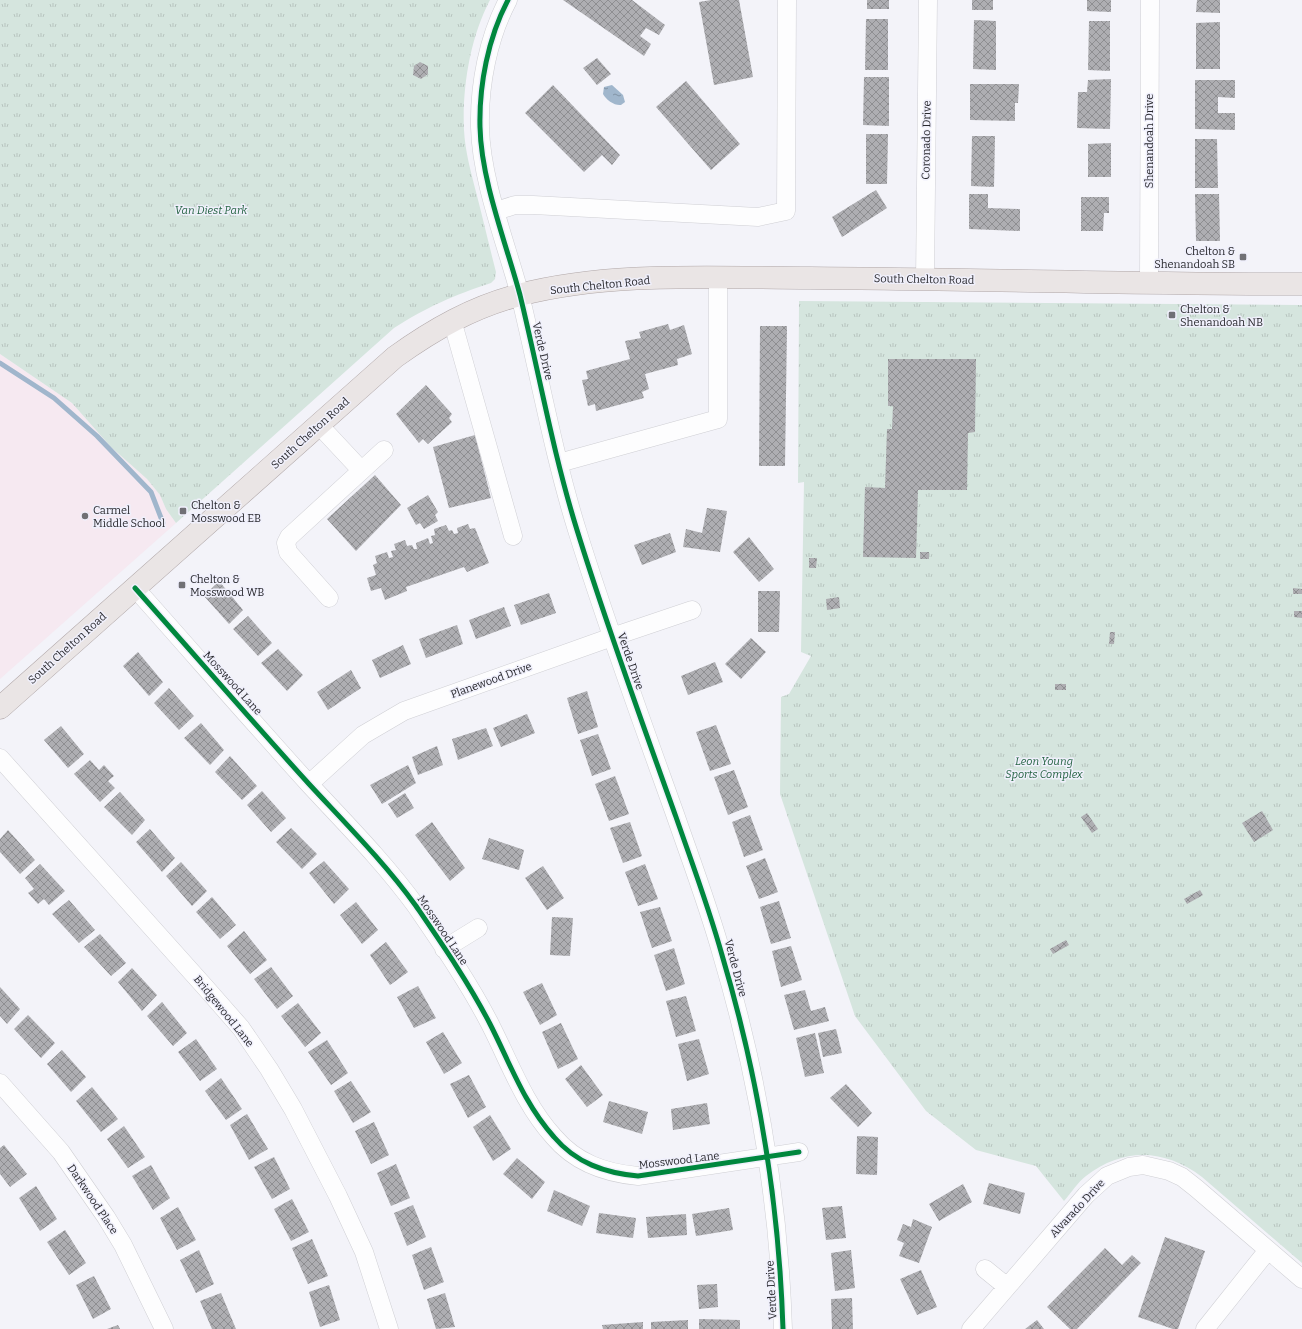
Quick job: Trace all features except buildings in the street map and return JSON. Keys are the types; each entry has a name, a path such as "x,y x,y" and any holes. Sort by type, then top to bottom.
{"main road":[{"name":"South Chelton Road","path":"0,708 395,357 452,320 486,306 520,295 570,285 612,281 718,278 1302,284"}],"street":[{"name":"Verde Drive","path":"508,0 500,14 486,65 480,128 483,158 496,211 520,295 576,529 724,959 756,1089 779,1248 783,1329"},
{"path":"496,211 515,205 533,205 758,217 786,211 787,0"},
{"name":"Coronado Drive","path":"925,280 928,0"},
{"name":"Shenandoah Drive","path":"1149,282 1150,0"},
{"path":"559,463 718,419 718,278"},
{"path":"452,320 513,536"},
{"path":"319,424 361,470"},
{"path":"329,598 288,552 286,543 289,537 384,450"},
{"name":"Mosswood Lane","path":"135,588 309,784 385,865 444,949 489,1023 531,1108 555,1139 568,1151 583,1161 598,1168 618,1174 638,1176 767,1158 799,1152"},
{"name":"Planewood Drive","path":"309,784 362,735 404,711 692,610"},
{"name":"Bridgewood Lane","path":"0,758 241,1028 269,1069 293,1109 338,1196 364,1252 389,1329"},
{"path":"444,949 478,928"},
{"name":"Darkwood Place","path":"0,1083 61,1152 98,1205 123,1245 164,1329"},
{"name":"Alvarado Drive","path":"971,1329 1006,1286 1096,1185 1107,1176 1129,1167 1143,1165 1155,1167 1182,1177 1302,1279"},
{"path":"1205,1329 1268,1250"},
{"path":"985,1269 1006,1286"}],"shaded area":[{"name":"Carmel Middle School","path":"0,354 72,403 111,447 147,479 160,495 166,509 176,523 0,679"}],"green space":[{"name":"Van Diest Park","path":"0,0 490,0 477,30 472,47 464,97 464,130 468,161 496,272 495,279 491,283 465,292 429,308 394,328 176,523 166,509 160,495 147,479 111,447 72,403 0,354"},
{"name":"Leon Young Sports Complex","path":"799,301 1302,305 1302,1263 1202,1177 1174,1161 1159,1157 1144,1155 1130,1156 1115,1160 1100,1167 1083,1178 1064,1201 1036,1166 976,1150 926,1111 855,1016 780,794 781,697 789,694 811,656 801,652 804,482 798,483"}],"water":[{"path":"612,85 623,95 625,102 621,105 616,105 611,102 603,94 604,87"}],"waterway":[{"path":"0,363 54,398 97,436 151,492 163,523"}],"cycle path":[{"path":"508,0 490,46 481,95 481,147 489,190 520,295 553,442 568,501 588,566 706,903 735,1001 756,1093 771,1187 781,1281 783,1329"},
{"path":"135,588 287,760 378,859 404,890 445,949 473,994 490,1024 518,1083 534,1111 554,1137 572,1154 603,1169 626,1175 638,1176 799,1152"}],"place":[{"name":"Chelton & Shenandoah SB","path":"1243,257"},
{"name":"Chelton & Shenandoah NB","path":"1172,315"},
{"name":"Chelton & Mosswood EB","path":"183,511"},
{"name":"Carmel Middle School","path":"85,516"},
{"name":"Chelton & Mosswood WB","path":"182,585"}]}
